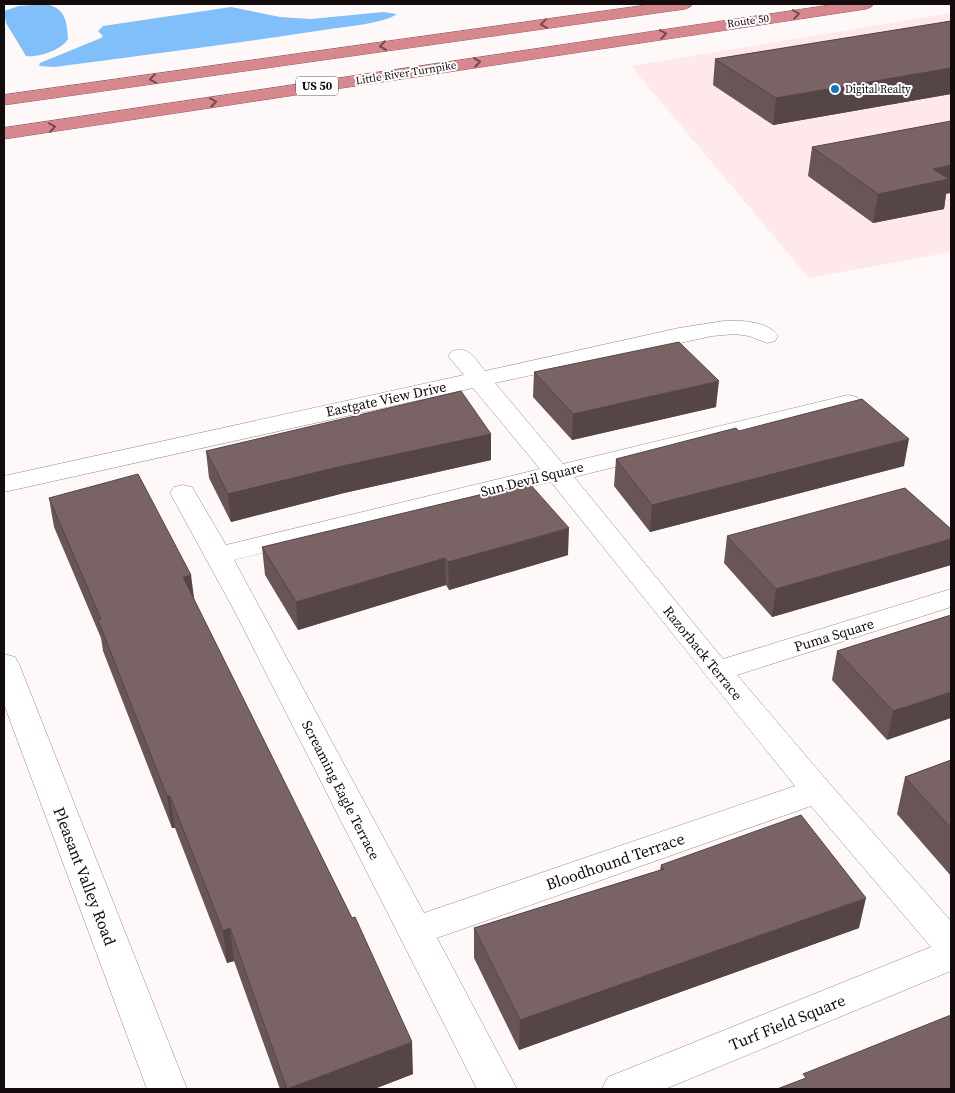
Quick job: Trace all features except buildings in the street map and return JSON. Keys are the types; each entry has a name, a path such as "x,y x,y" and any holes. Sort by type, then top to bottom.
{"highway":[{"name":"US 50","path":"4,100 685,4"},
{"name":"Route 50","path":"630,39 866,4"},
{"name":"Little River Turnpike","path":"4,134 630,39"}],"street":[{"name":"Eastgate View Drive","path":"4,484 641,342 712,329 742,326 756,329 767,336"},
{"name":"Razorback Terrace","path":"460,356 717,671 951,945"},
{"name":"Sun Devil Square","path":"217,556 848,402"},
{"name":"Screaming Eagle Terrace","path":"183,493 248,610 497,1089"},
{"name":"Puma Square","path":"717,671 951,598"},
{"name":"Pleasant Valley Road","path":"4,664 167,1089"},
{"name":"Bloodhound Terrace","path":"414,931 817,790"},
{"name":"Turf Field Square","path":"622,1089 951,955"}],"shaded area":[{"path":"951,13 951,252 809,278 631,66"}],"water":[{"path":"46,4 57,9 64,16 68,39 60,47 49,52 36,56 26,56 6,23 4,11 19,6"},
{"path":"231,7 280,17 311,19 383,12 397,14 372,23 222,45 54,67 39,66 40,63 101,38 103,36 98,31 103,26"}],"place":[{"name":"Digital Realty","path":"835,89"}]}
